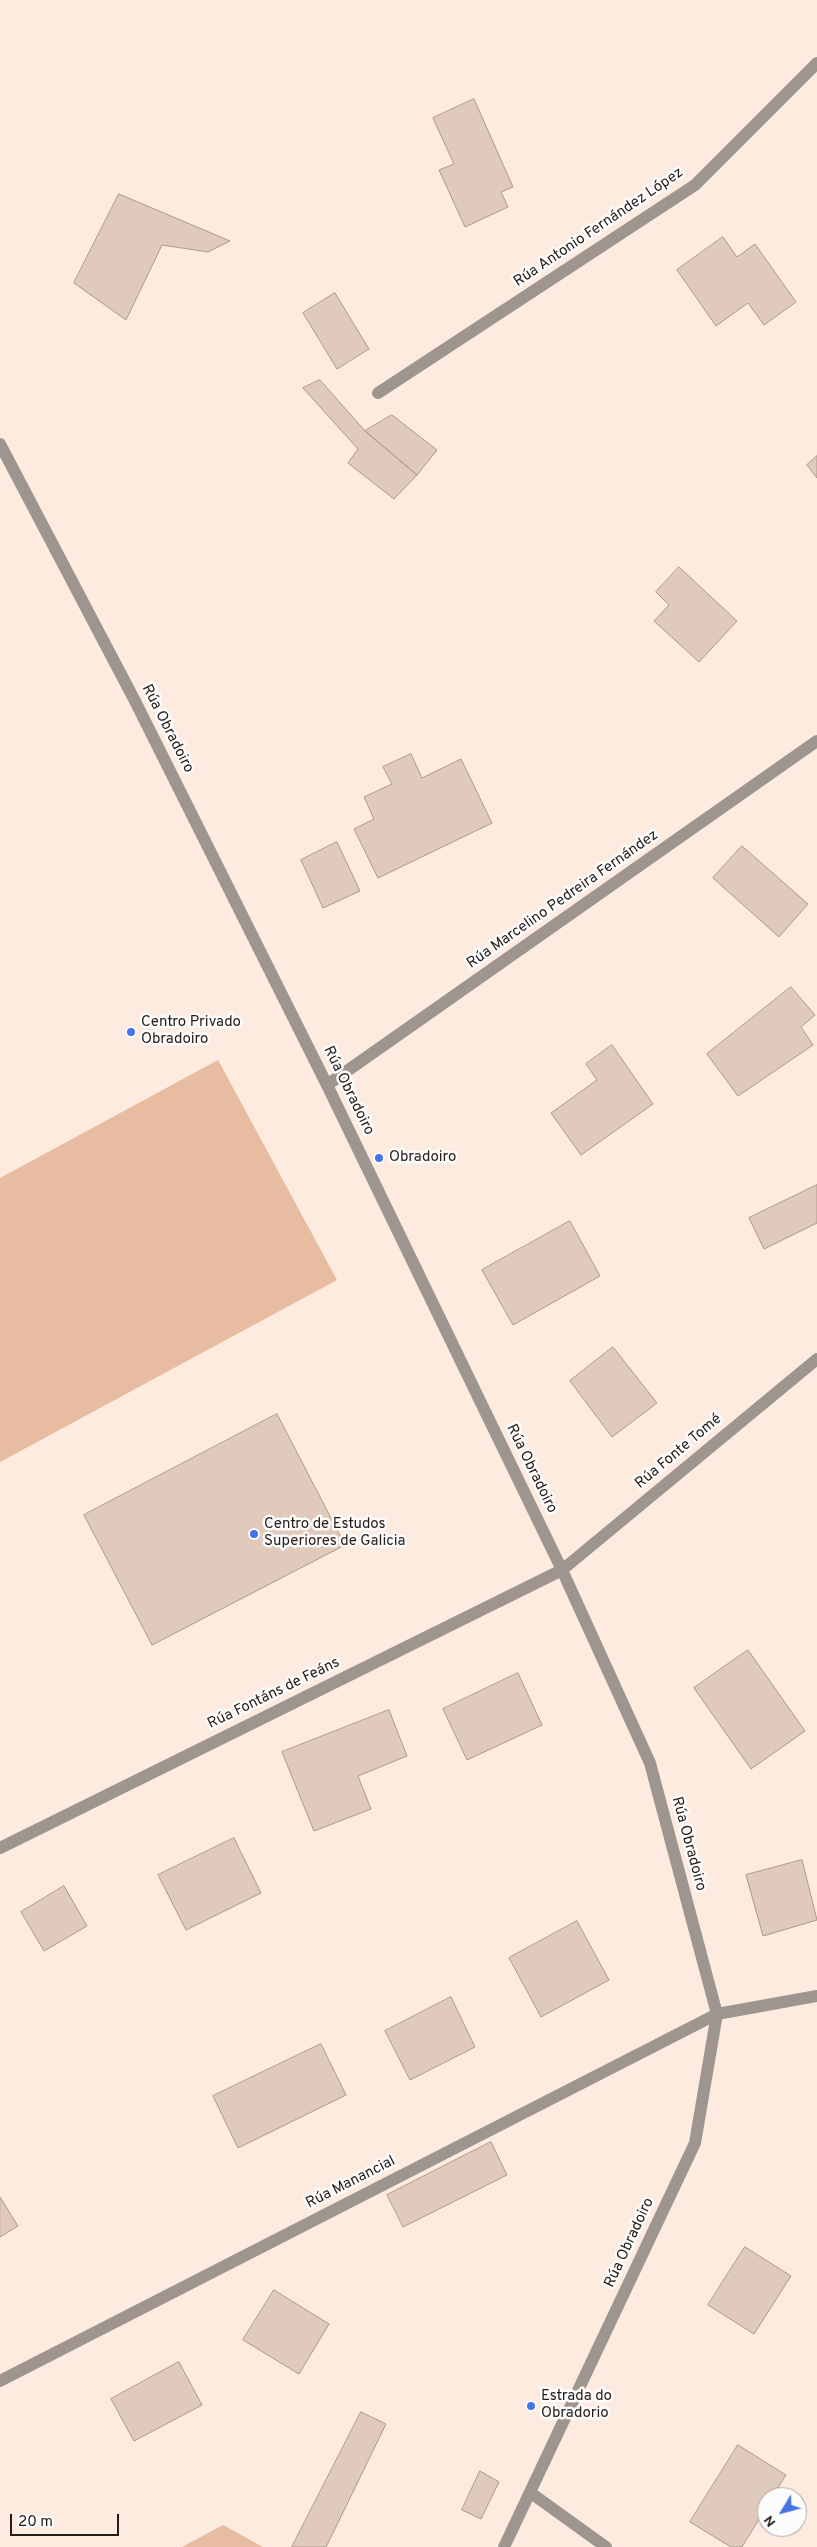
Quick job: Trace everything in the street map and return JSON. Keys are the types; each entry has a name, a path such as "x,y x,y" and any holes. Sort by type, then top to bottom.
{"street":[{"name":"Rúa Antonio Fernández López","path":"378,393 695,185 817,63"},
{"name":"Rúa Obradoiro","path":"0,444 134,701 327,1086 562,1570 650,1763 717,2014 695,2143 504,2547"},
{"name":"Rúa Marcelino Pedreira Fernández","path":"327,1086 817,741"},
{"name":"Rúa Fonte Tomé","path":"562,1570 817,1359"},
{"name":"Rúa Fontáns de Feáns","path":"0,1848 562,1570"},
{"name":"Rúa Manancial","path":"0,2381 717,2014 817,1996"},
{"path":"531,2493 606,2547"}],"shaded area":[{"path":"218,1060 337,1280 0,1462 0,1178"},
{"path":"223,2525 263,2547 182,2547"}],"building":[{"path":"474,99 513,187 501,192 508,207 465,227 439,170 454,164 433,118"},
{"path":"119,194 230,241 208,252 162,245 126,320 74,283"},
{"path":"723,237 737,257 755,244 796,302 764,325 748,303 716,326 677,270"},
{"path":"335,293 369,349 337,369 303,313"},
{"path":"320,380 365,431 417,475 394,499 348,463 358,449 303,388"},
{"path":"392,415 437,450 417,475 365,431"},
{"path":"817,456 817,478 807,465"},
{"path":"679,567 737,621 699,662 654,621 669,605 656,592"},
{"path":"411,754 422,778 461,759 492,823 378,878 354,829 374,819 364,797 392,784 383,767"},
{"path":"337,842 360,891 323,908 301,860"},
{"path":"742,846 808,904 779,937 713,878"},
{"path":"791,987 815,1015 801,1027 813,1045 738,1096 707,1054"},
{"path":"612,1045 653,1104 581,1155 551,1113 597,1080 586,1064"},
{"path":"817,1185 817,1223 764,1249 749,1218"},
{"path":"570,1221 600,1276 513,1325 482,1270"},
{"path":"613,1347 657,1403 612,1437 570,1381"},
{"path":"277,1414 345,1545 152,1645 84,1515"},
{"path":"748,1650 805,1731 751,1769 694,1688"},
{"path":"518,1673 542,1725 467,1760 443,1709"},
{"path":"389,1710 407,1756 358,1776 371,1809 314,1831 282,1752"},
{"path":"234,1838 261,1893 186,1930 158,1875"},
{"path":"802,1860 817,1920 763,1936 746,1875"},
{"path":"64,1886 87,1926 44,1951 21,1912"},
{"path":"577,1921 609,1980 541,2017 509,1958"},
{"path":"451,1997 475,2047 410,2080 385,2031"},
{"path":"321,2044 346,2095 238,2148 213,2096"},
{"path":"491,2142 507,2175 403,2227 387,2195"},
{"path":"0,2197 18,2226 0,2237"},
{"path":"745,2247 791,2276 754,2334 708,2305"},
{"path":"274,2290 329,2324 299,2374 243,2340"},
{"path":"179,2362 202,2405 134,2441 111,2399"},
{"path":"361,2412 386,2424 326,2547 292,2547"},
{"path":"738,2445 786,2475 778,2487 757,2487 757,2522 742,2547 731,2547 690,2522"},
{"path":"480,2471 499,2482 481,2519 462,2510"}],"place":[{"name":"Centro Privado Obradoiro","path":"131,1032"},
{"name":"Obradoiro","path":"379,1158"},
{"name":"Centro de Estudos Superiores de Galicia","path":"254,1534"},
{"name":"Estrada do Obradorio","path":"531,2406"}]}
